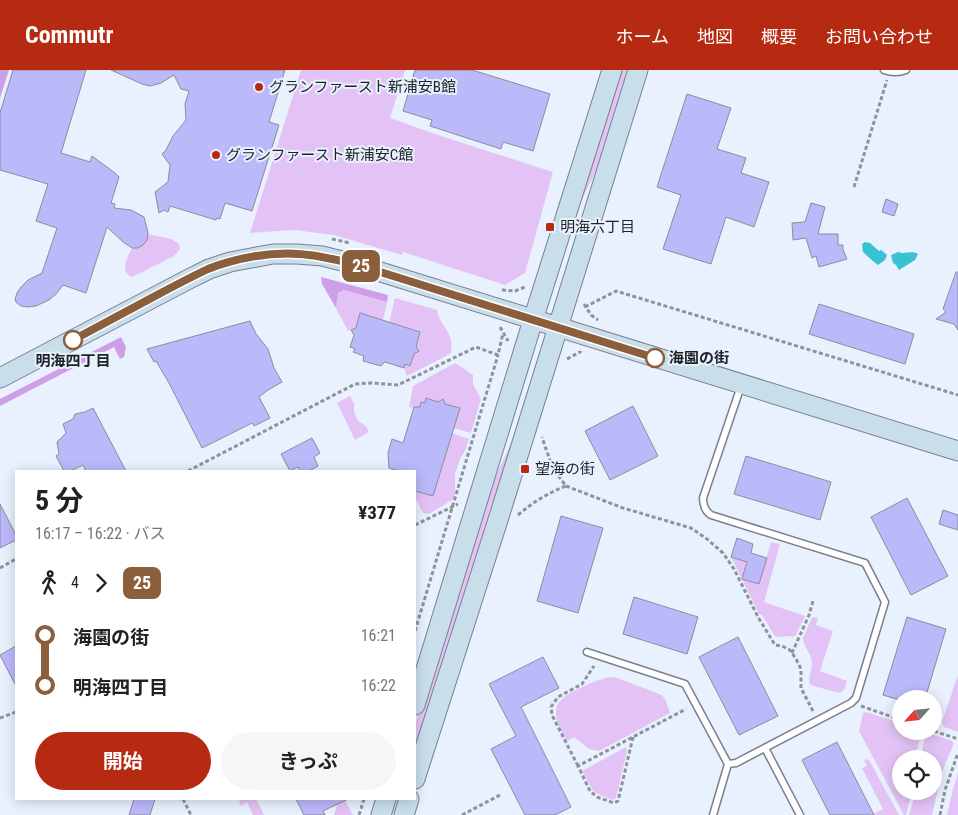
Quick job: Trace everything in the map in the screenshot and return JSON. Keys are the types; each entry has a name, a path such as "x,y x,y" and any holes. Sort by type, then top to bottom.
{"street":[{"path":"416,702 612,70"},
{"path":"416,776 638,70"},
{"path":"0,378 209,269 230,262 273,254 297,254 322,256 358,265 958,451"},
{"path":"381,815 386,800"},
{"path":"404,815 409,800"}],"lane":[{"path":"887,71 900,72 906,70"},
{"path":"728,764 736,763 766,748 851,703 856,698 885,602 865,563 706,512 703,498 741,384"},
{"path":"587,652 684,684 728,764 713,815"},
{"path":"766,748 800,815"}],"path":[{"path":"854,187 887,71"},
{"path":"585,307 616,291 958,395"},
{"path":"582,301 591,315 607,323"},
{"path":"416,628 505,326"},
{"path":"500,327 508,341 525,346"},
{"path":"190,470 355,384 398,385 476,347 498,355"},
{"path":"563,361 580,352 585,354"},
{"path":"538,440 540,432 550,462 566,486 623,508 691,528 723,553 734,569 758,617 775,645 790,650 801,668 801,688 818,720"},
{"path":"516,510 513,519 533,502 566,486"},
{"path":"416,524 458,504"},
{"path":"0,568 15,560"},
{"path":"792,654 813,601"},
{"path":"600,656 582,684 558,697 551,707 552,715 590,790 597,797 614,804 618,801 633,737"},
{"path":"851,703 892,717"},
{"path":"578,766 695,704"},
{"path":"0,718 15,712"},
{"path":"942,734 958,739"},
{"path":"940,815 945,790 958,753"},
{"path":"462,815 500,795"},
{"path":"184,800 191,815"},
{"path":"360,815 364,800"}],"shaded area":[{"path":"0,70 9,70 0,98"},
{"path":"301,70 405,70 390,118 553,172 525,273 505,285 403,252 402,255 334,235 294,230 250,233"},
{"path":"620,70 630,70 604,153 581,202 579,202"},
{"path":"148,234 171,239 179,244 180,249 174,256 132,277 126,271 126,260 132,248 138,248 143,245"},
{"path":"321,277 388,295 387,302 344,290 338,293 336,308 322,284"},
{"path":"344,290 387,302 383,321 360,314 356,328 348,331 336,308 338,293"},
{"path":"395,298 437,310 452,346 451,353 407,376 404,368 405,364 410,366 414,354 418,351 416,347 420,332 389,323"},
{"path":"121,337 126,347 124,357 120,359 114,347 0,406 0,399"},
{"path":"455,363 473,375 473,384 481,399 471,433 454,428 460,409 445,404 443,399 438,402 426,398 425,403 421,402 419,409 409,407 413,386"},
{"path":"350,396 358,421 366,426 369,432 355,440 337,403"},
{"path":"452,433 469,439 455,474 455,494 452,500 429,514 423,513 416,499 416,492 418,491 433,496"},
{"path":"514,439 416,755 416,722 487,495"},
{"path":"771,542 780,544 764,602 805,616 796,635 793,637 776,637 774,635 762,615 759,614 731,557 747,562 742,579 759,584"},
{"path":"812,617 818,618 816,625 833,631 820,671 847,681 844,690 839,693 810,684 812,661 803,638"},
{"path":"958,675 958,732 944,727 942,722"},
{"path":"610,677 662,695 670,713 599,751 589,749 574,737 567,741 557,719 556,710 558,703 576,690"},
{"path":"866,712 892,720 892,740 920,740 917,750 892,750 892,793 859,731 863,713"},
{"path":"942,737 954,743 942,772 942,750 922,750 924,740 942,740"},
{"path":"626,747 627,751 616,798 612,800 596,793 582,771"},
{"path":"867,759 899,815 871,815 883,809 862,768 867,766 864,760"},
{"path":"958,773 958,815 947,815 953,789"},
{"path":"240,800 256,800 264,815 253,815 247,802 241,806 239,802"},
{"path":"339,800 345,800 353,815 334,815"},
{"path":"896,800 910,800 906,815 904,815"},
{"path":"913,800 935,800 932,815 909,815"}],"water":[{"path":"865,242 870,243 887,255 885,260 878,265 867,256 863,252 862,244"},
{"path":"898,252 918,254 915,260 899,270 893,263 891,255"}],"building":[{"path":"13,70 86,70 61,153 90,162 92,156 115,173 119,177 111,203 115,204 114,208 131,210 144,217 148,233 147,240 143,245 138,248 132,248 107,227 86,293 63,285 49,300 36,306 27,307 21,306 16,302 17,293 28,280 42,273 57,228 36,221 48,184 0,170 0,113"},
{"path":"111,70 285,70 269,122 279,125 252,211 225,203 220,219 217,218 216,220 170,206 168,212 164,210 159,213 155,192 168,182 170,165 162,154 186,120 185,104 189,91 181,89 174,75 161,83 150,86"},
{"path":"415,70 472,70 550,94 533,151 503,142 501,149 430,126 432,120 403,111"},
{"path":"687,94 731,108 717,149 746,158 741,173 769,182 754,227 726,217 711,264 663,249 681,195 657,187"},
{"path":"886,199 898,204 894,216 882,212"},
{"path":"811,203 825,207 818,234 838,234 838,245 843,245 847,259 819,267 816,256 812,258 806,238 793,240 792,223 805,222"},
{"path":"956,272 958,272 958,330 954,324 936,319 946,312 943,309"},
{"path":"819,304 914,334 905,364 809,334"},
{"path":"360,313 420,332 416,347 419,351 414,354 410,366 405,364 404,368 385,362 381,366 363,361 364,356 353,352 355,349 350,347 354,335 351,330 356,328"},
{"path":"250,321 256,334 268,349 274,368 282,382 259,397 270,418 254,426 252,423 202,448 169,383 147,349"},
{"path":"426,398 438,402 443,399 445,404 460,408 433,496 416,491 416,470 395,470 389,468 388,453 392,439 403,443 414,407 420,407 421,402 425,403"},
{"path":"633,406 658,456 610,480 585,431"},
{"path":"93,408 125,470 86,470 83,465 73,470 63,470 56,456 59,454 57,442 66,433 63,424 73,419 75,414"},
{"path":"312,438 320,453 314,457 318,466 311,470 300,470 298,467 289,470 281,454"},
{"path":"746,456 831,482 820,520 734,494"},
{"path":"907,498 948,576 911,595 871,517"},
{"path":"0,504 15,533 15,540 0,548"},
{"path":"943,510 958,515 958,530 939,524"},
{"path":"561,516 603,528 578,613 537,601"},
{"path":"737,538 753,544 751,553 767,558 759,584 742,579 747,562 731,557"},
{"path":"634,597 698,617 687,654 623,634"},
{"path":"907,617 946,629 928,690 892,690 892,698 883,695"},
{"path":"738,637 778,716 739,735 699,657"},
{"path":"15,647 15,684 0,655"},
{"path":"543,657 559,688 521,707 571,807 555,815 525,815 491,749 516,736 489,684"},
{"path":"837,742 874,815 830,815 802,760"},
{"path":"134,800 155,800 150,815 129,815"},
{"path":"296,800 346,800 323,811 325,815 304,815"}],"bus line":[{"name":"25","path":"73,340 209,269 253,257 273,254 297,254 322,256 358,265 655,358"}],"place":[{"name":"グランファースト新浦安B館","path":"259,87"},
{"name":"グランファースト新浦安C館","path":"216,155"},
{"name":"明海六丁目","path":"550,227"},
{"name":"明海四丁目","path":"73,340"},
{"name":"海園の街","path":"655,358"},
{"name":"望海の街","path":"525,469"}]}
